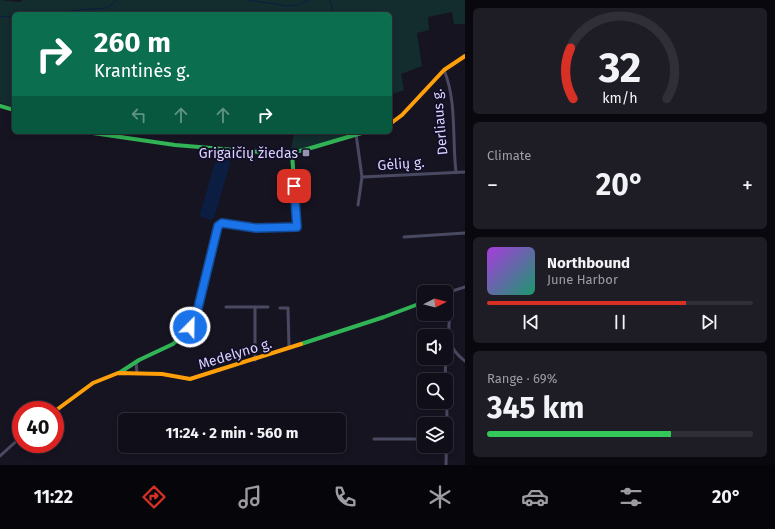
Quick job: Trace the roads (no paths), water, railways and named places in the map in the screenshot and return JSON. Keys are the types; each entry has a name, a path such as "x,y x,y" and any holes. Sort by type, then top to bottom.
{"street":[{"path":"392,122 402,115 444,70 465,56"},
{"name":"Derliaus g.","path":"444,70 448,81 450,97 456,172"},
{"path":"0,106 12,109"},
{"path":"100,134 175,145 292,153 356,134 362,177 358,205"},
{"path":"118,373 182,338 190,327 197,312 217,227 219,224 226,223 260,228 297,227 292,153"},
{"name":"Gėlių g.","path":"362,177 465,172"},
{"path":"404,237 465,233"},
{"path":"453,291 465,287"},
{"name":"Medelyno g.","path":"64,404 93,383 118,373 162,374 190,379 199,378 384,317 417,305"},
{"path":"226,307 268,307"},
{"path":"255,307 255,360"},
{"path":"280,308 288,308 289,348"},
{"path":"453,351 465,361"},
{"path":"136,362 137,373"},
{"path":"374,440 417,439"},
{"path":"0,456 12,446"},
{"path":"446,453 446,465"}],"water":[{"path":"220,156 228,158 230,164 214,218 211,220 201,217 200,214 216,159"}],"waterway":[{"path":"58,12 105,8 110,6 116,0"},
{"path":"248,0 288,6 298,5 309,0"},
{"path":"330,0 333,12"},
{"path":"0,17 12,16"}],"place":[{"name":"Grigaičių žiedas","path":"306,153"}]}
